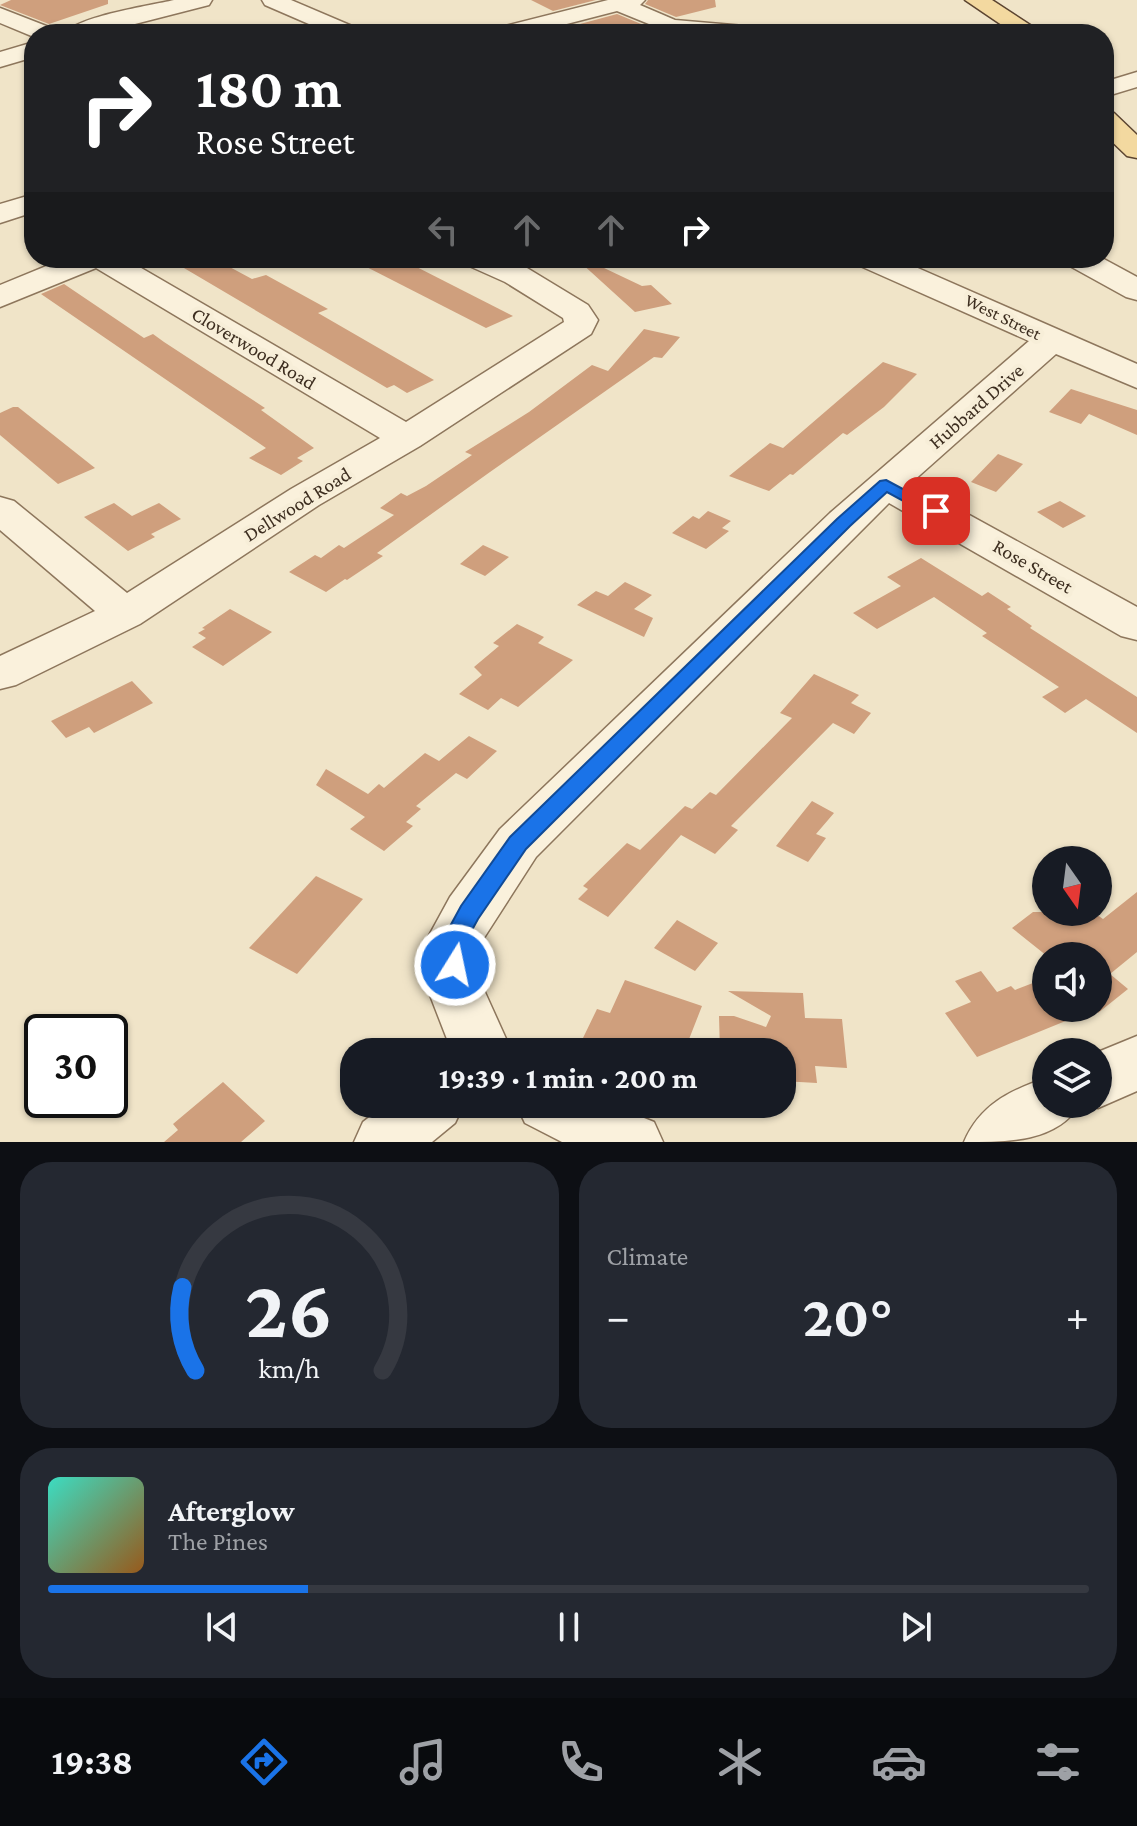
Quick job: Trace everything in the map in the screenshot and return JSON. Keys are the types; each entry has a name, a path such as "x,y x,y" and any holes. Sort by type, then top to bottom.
{"main road":[{"path":"966,4 989,24"},
{"path":"966,4 1010,24"},
{"path":"1114,98 1137,118"},
{"path":"1114,128 1137,150"}],"street":[{"path":"102,24 201,0"},
{"path":"273,0 328,24"},
{"path":"540,24 626,2 660,24"},
{"path":"0,15 24,25"},
{"path":"0,60 24,52"},
{"path":"1114,87 1137,79"},
{"path":"0,214 24,206"},
{"path":"0,297 69,268"},
{"name":"Cloverwood Road","path":"119,268 407,438"},
{"name":"Dellwood Road","path":"0,674 125,614 305,497 407,438 579,327 579,317 500,268"},
{"name":"West Street","path":"894,268 1137,377"},
{"path":"1097,268 1137,290"},
{"name":"Hubbard Drive","path":"476,1038 456,990 454,941 477,901 518,843 844,522 1051,340"},
{"name":"Rose Street","path":"886,485 1137,626"},
{"path":"0,509 125,614"},
{"path":"1112,1074 1137,1062"},
{"path":"995,1142 1018,1119 1032,1112"},
{"path":"385,1142 415,1118"},
{"path":"573,1118 632,1142"}],"building":[{"path":"11,0 108,0 108,4 49,24 0,5"},
{"path":"531,0 596,0 553,11"},
{"path":"648,0 715,0 716,7 676,17 645,4"},
{"path":"617,14 641,24 580,24"},
{"path":"184,268 232,268 252,279 266,275 328,309 318,313 434,380 407,393 394,385 387,388"},
{"path":"369,268 419,268 513,316 486,328"},
{"path":"587,268 604,268 642,286 651,285 672,304 635,312"},
{"path":"64,284 144,338 153,334 265,408 261,410 314,448 297,458 303,461 281,475 249,458 266,448 41,294"},
{"path":"644,329 680,337 662,358 654,357 377,553 383,556 326,592 289,572 315,555 321,558 339,545 344,548 394,515 380,508 401,493 407,496 426,486 472,455 465,452 529,412 592,365 608,371"},
{"path":"883,362 917,374 884,407 847,435 843,433 793,475 790,474 769,491 729,476 770,443 783,448"},
{"path":"1071,389 1137,410 1137,435 1089,414 1081,424 1049,412"},
{"path":"18,407 95,468 58,484 0,435 0,413"},
{"path":"998,454 1023,464 996,492 971,482"},
{"path":"1060,501 1086,516 1063,528 1037,512"},
{"path":"114,503 132,516 159,503 181,519 151,534 155,537 128,551 84,517"},
{"path":"708,511 731,521 722,528 729,531 706,549 672,533 693,516 699,519"},
{"path":"483,545 509,557 485,576 460,564"},
{"path":"921,558 982,596 988,592 1011,607 1007,609 1032,626 1030,628 1137,697 1137,733 1086,699 1065,713 1042,697 1059,687 982,636 987,633 934,597 877,629 853,613 901,586 887,577"},
{"path":"625,582 652,595 634,609 653,618 644,637 577,605 596,591 608,596"},
{"path":"230,609 272,632 223,666 192,647 206,638 198,633 205,629 202,628"},
{"path":"517,624 544,637 538,643 573,660 518,707 501,698 488,710 459,694 482,675 474,667 499,646 493,643"},
{"path":"814,674 859,695 851,703 871,713 854,734 833,723 731,826 738,830 715,854 681,835 608,917 578,899 588,889 583,886 627,843 640,850 685,806 692,809 710,792 716,795 792,718 780,713"},
{"path":"132,681 153,703 94,733 89,727 66,738 51,721"},
{"path":"469,736 497,751 467,779 456,773 416,806 421,809 406,822 413,826 384,851 350,829 365,817 316,785 326,769 368,794 379,784 384,788 425,753 439,761"},
{"path":"812,801 834,813 816,834 826,838 808,862 776,846"},
{"path":"316,876 363,899 297,974 249,948"},
{"path":"1137,892 1137,952 1112,972 1112,942 1032,944 1012,928 1032,913 1032,926 1112,926 1112,912"},
{"path":"677,920 718,943 695,971 654,948"},
{"path":"981,971 997,992 1011,986 1015,990 1032,983 1032,1022 1063,1022 977,1057 945,1013 971,1002 955,981"},
{"path":"1112,976 1128,989 1112,1002"},
{"path":"625,980 702,1006 689,1038 583,1038 597,1009 610,1013"},
{"path":"728,991 803,993 805,1018 842,1019 847,1068 815,1066 817,1083 796,1082 796,1038 720,1038 719,1016 734,1016 766,1027 771,1016"},
{"path":"223,1082 265,1121 241,1142 164,1142 178,1130 173,1124"}],"route":[{"path":"455,965 454,941 469,912 518,843 844,522 886,485 936,511"}]}
